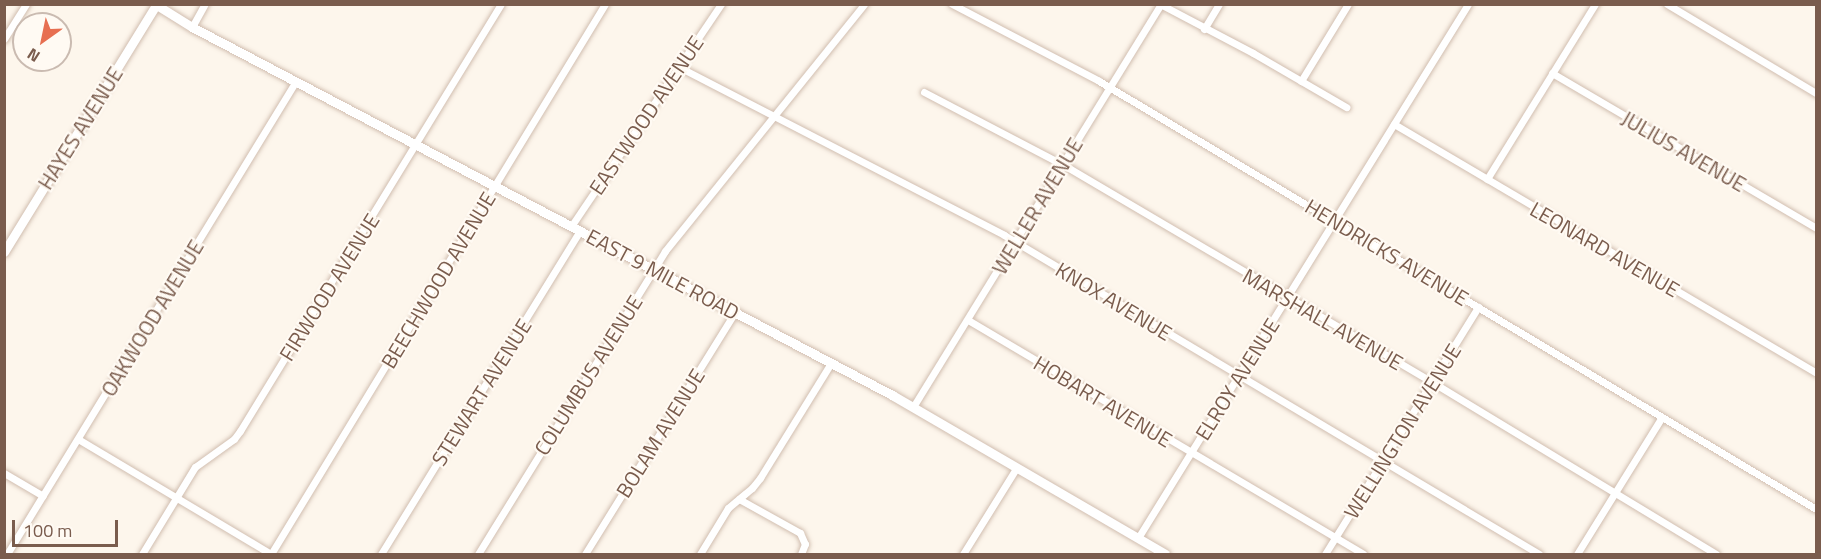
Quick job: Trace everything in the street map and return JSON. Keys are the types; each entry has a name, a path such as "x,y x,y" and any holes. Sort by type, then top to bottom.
{"main road":[{"name":"EAST 9 MILE ROAD","path":"156,5 192,27 496,184 913,407 1165,555"},
{"name":"HAYES AVENUE","path":"4,252 156,5"}],"street":[{"path":"4,39 26,4"},
{"path":"192,27 205,4"},
{"name":"FIRWOOD AVENUE","path":"142,555 199,463 234,439 240,431 501,4"},
{"name":"BEECHWOOD AVENUE","path":"271,554 604,4"},
{"name":"EASTWOOD AVENUE","path":"576,227 721,4"},
{"name":"COLUMBUS AVENUE","path":"478,555 664,251 864,4"},
{"name":"HENDRICKS AVENUE","path":"952,4 1110,88 1816,509"},
{"path":"1204,29 1219,4"},
{"path":"1301,81 1348,4"},
{"name":"ELROY AVENUE","path":"1138,538 1468,4"},
{"path":"1487,179 1595,4"},
{"path":"1667,4 1816,93"},
{"path":"1160,5 1253,53 1346,107"},
{"name":"WELLER AVENUE","path":"913,407 1160,5"},
{"name":"KNOX AVENUE","path":"679,67 1015,242 1539,555"},
{"name":"JULIUS AVENUE","path":"1552,73 1816,228"},
{"name":"OAKWOOD AVENUE","path":"8,555 296,81"},
{"name":"MARSHALL AVENUE","path":"924,92 1062,164 1432,382 1716,555"},
{"name":"LEONARD AVENUE","path":"1394,124 1816,373"},
{"name":"STEWART AVENUE","path":"381,555 576,227"},
{"name":"WELLINGTON AVENUE","path":"1325,555 1478,307"},
{"name":"BOLAM AVENUE","path":"585,555 735,312"},
{"name":"HOBART AVENUE","path":"968,320 1363,555"},
{"path":"700,555 728,508 760,478 831,363"},
{"path":"1577,555 1662,417"},
{"path":"78,439 271,554"},
{"path":"963,555 1017,467"},
{"path":"4,473 43,496"},
{"path":"739,499 800,533 805,544 801,555"}]}
